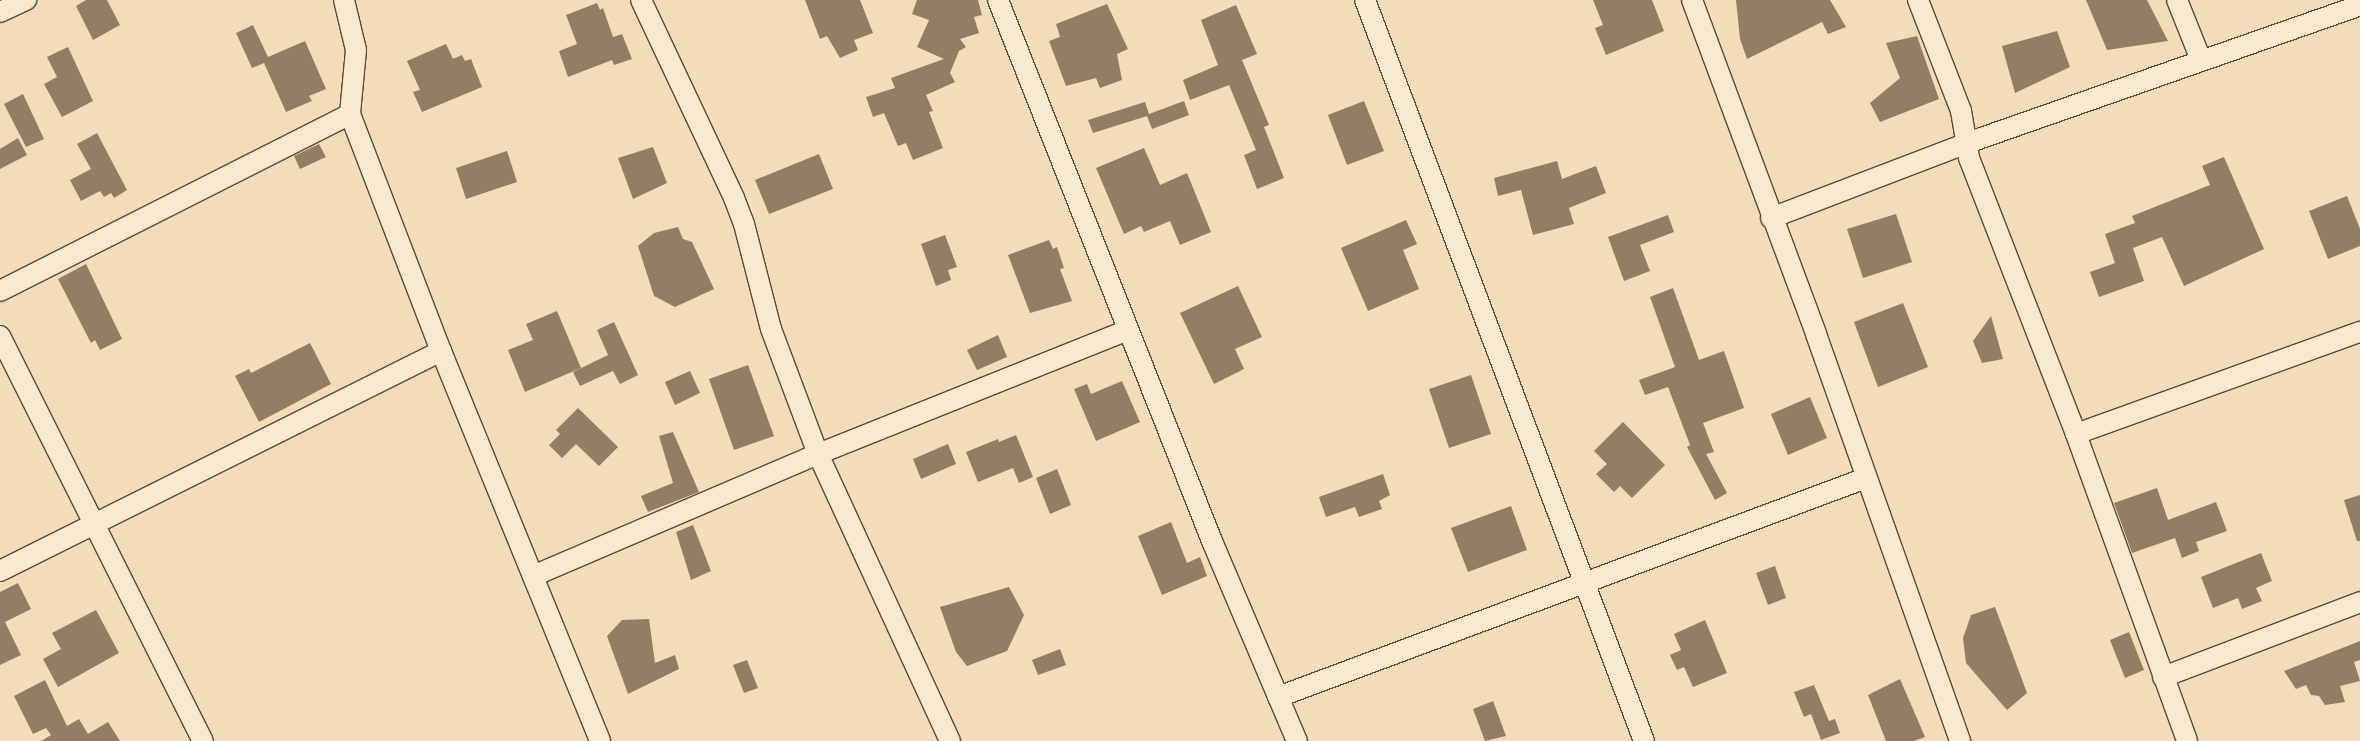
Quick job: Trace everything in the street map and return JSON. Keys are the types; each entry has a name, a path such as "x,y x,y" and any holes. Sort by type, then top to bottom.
{"street":[{"path":"0,12 26,0"},
{"path":"344,0 356,50 350,114 441,351 600,741"},
{"path":"641,0 734,198 744,224 771,329 818,454 950,741"},
{"path":"998,0 1128,330 1297,741"},
{"path":"1365,0 1644,741"},
{"path":"1692,0 1960,741"},
{"path":"1918,0 1961,111 1969,158 2076,434 2187,741"},
{"path":"2178,0 2201,60"},
{"path":"1771,218 1967,143 2360,6"},
{"path":"0,291 350,114"},
{"path":"533,576 818,454 1128,330"},
{"path":"2076,434 2360,332"},
{"path":"0,336 96,523 203,741"},
{"path":"0,571 441,351"},
{"path":"1278,697 1866,478"},
{"path":"2163,677 2360,602"}],"building":[{"path":"86,0 107,0 120,25 93,40 76,6"},
{"path":"805,0 860,0 873,33 854,40 858,50 840,58 827,36 820,39"},
{"path":"917,0 978,0 982,15 974,17 979,33 960,39 966,47 959,51 950,73 955,82 926,95 933,111 929,112 943,148 913,160 906,143 898,146 884,113 873,117 866,97 895,88 891,78 944,59 917,47 929,20 912,14"},
{"path":"1593,0 1652,0 1664,31 1606,55 1595,28 1603,25"},
{"path":"1736,0 1830,0 1846,27 1828,34 1822,22 1747,59 1740,39"},
{"path":"2086,0 2147,0 2168,41 2107,50"},
{"path":"597,3 600,10 603,8 613,37 622,34 632,59 614,65 612,60 568,77 559,51 577,44 566,15"},
{"path":"1107,4 1128,49 1117,54 1122,80 1100,88 1096,78 1066,86 1049,41 1060,37 1056,24"},
{"path":"1236,5 1257,54 1242,60 1269,125 1264,127 1284,178 1257,189 1244,155 1256,150 1229,85 1190,100 1183,80 1218,65 1201,20"},
{"path":"253,25 268,57 305,41 326,89 309,96 312,101 286,112 264,63 252,68 236,33"},
{"path":"2057,31 2070,67 2015,93 2002,46"},
{"path":"1917,36 1939,99 1880,122 1870,103 1900,78 1886,43"},
{"path":"446,44 453,59 462,55 465,61 471,59 482,87 422,112 413,92 420,90 407,61"},
{"path":"68,47 93,101 62,117 44,84 57,77 47,57"},
{"path":"23,94 44,139 26,147 4,104"},
{"path":"1184,101 1189,115 1152,129 1147,116 1093,133 1088,120 1145,102 1149,114"},
{"path":"1364,101 1384,151 1347,165 1328,115"},
{"path":"97,133 127,190 114,198 111,193 104,197 100,191 81,201 70,180 91,169 77,144"},
{"path":"18,138 27,155 0,169 0,149"},
{"path":"319,144 326,157 300,169 294,156"},
{"path":"653,147 667,183 633,199 618,158"},
{"path":"1144,148 1160,185 1187,173 1211,232 1180,245 1170,221 1144,232 1141,226 1124,234 1096,168"},
{"path":"507,151 517,182 466,199 456,168"},
{"path":"819,154 833,189 769,214 755,180"},
{"path":"2224,157 2264,249 2184,286 2162,237 2133,248 2144,281 2099,297 2090,272 2115,263 2105,234 2135,223 2132,216 2210,185 2202,166"},
{"path":"1557,161 1562,179 1596,166 1606,193 1569,208 1574,224 1533,235 1521,190 1498,196 1494,178"},
{"path":"2347,196 2360,229 2360,246 2328,259 2309,211"},
{"path":"1896,214 1912,262 1863,278 1847,229"},
{"path":"1668,215 1674,232 1640,245 1650,271 1624,281 1608,237"},
{"path":"1406,220 1417,244 1403,250 1419,289 1368,311 1341,248"},
{"path":"678,227 683,239 692,242 714,289 675,307 654,296 638,246 654,233"},
{"path":"945,235 957,267 948,270 951,280 936,286 921,244"},
{"path":"1049,240 1053,249 1057,247 1064,268 1060,269 1072,301 1030,313 1008,255"},
{"path":"86,264 122,339 100,350 95,340 91,343 58,279"},
{"path":"1238,286 1262,337 1235,349 1244,369 1214,384 1180,313"},
{"path":"1673,288 1699,360 1724,351 1744,408 1703,423 1714,452 1706,454 1727,493 1715,500 1687,447 1690,445 1668,387 1645,395 1639,380 1675,367 1650,297"},
{"path":"1903,303 1928,367 1878,387 1854,322"},
{"path":"557,311 581,368 525,392 508,350 533,340 526,324"},
{"path":"1991,316 2003,359 1982,363 1973,341"},
{"path":"614,322 638,375 620,384 613,371 580,386 573,372 608,355 597,330"},
{"path":"998,335 1007,357 977,370 967,350"},
{"path":"310,343 331,384 259,422 235,376 249,369 251,373"},
{"path":"748,365 774,436 734,450 709,379"},
{"path":"690,371 700,393 675,405 665,382"},
{"path":"1471,375 1491,434 1449,448 1429,389"},
{"path":"1122,381 1140,422 1096,441 1074,389 1087,384 1091,394"},
{"path":"1810,397 1827,438 1788,455 1771,414"},
{"path":"578,408 618,447 599,466 576,444 562,458 549,445 560,434 556,430"},
{"path":"1623,422 1665,465 1632,498 1620,486 1614,492 1596,474 1607,464 1594,451"},
{"path":"673,432 699,492 648,512 641,496 673,483 659,436"},
{"path":"1016,435 1033,477 1019,483 1013,468 978,482 966,452 998,439 999,442"},
{"path":"948,444 956,464 921,479 913,459"},
{"path":"1057,469 1071,505 1050,514 1036,478"},
{"path":"1383,474 1390,495 1379,501 1382,509 1359,517 1355,507 1326,517 1319,497"},
{"path":"2157,488 2168,520 2216,502 2227,531 2196,542 2199,551 2182,558 2175,538 2132,553 2114,503"},
{"path":"2360,495 2360,541 2357,541 2344,500"},
{"path":"1511,506 1527,550 1468,572 1451,528"},
{"path":"1171,522 1187,563 1200,557 1207,576 1162,595 1138,536"},
{"path":"693,525 711,571 691,580 676,532"},
{"path":"2261,553 2272,581 2256,588 2262,601 2242,609 2238,598 2213,608 2201,577"},
{"path":"1775,566 1786,598 1768,605 1756,573"},
{"path":"18,583 31,609 5,622 21,655 0,665 0,592"},
{"path":"1009,587 1024,615 1007,651 967,666 956,652 940,607"},
{"path":"1995,607 2027,693 2007,710 1966,663 1963,638 1971,615"},
{"path":"96,610 119,653 58,687 43,659 61,649 52,633"},
{"path":"649,619 655,663 675,655 679,669 628,694 607,636 622,620"},
{"path":"1705,620 1727,673 1693,687 1684,667 1677,670 1670,655 1681,650 1674,634"},
{"path":"2129,632 2144,670 2125,678 2110,640"},
{"path":"2360,641 2360,660 2354,662 2360,681 2340,686 2345,702 2325,705 2319,696 2311,695 2306,685 2296,689 2284,671"},
{"path":"1060,649 1066,665 1038,675 1032,660"},
{"path":"747,660 758,688 744,693 733,665"},
{"path":"1900,679 1925,737 1914,741 1886,741 1868,695"},
{"path":"45,680 67,726 79,719 88,734 108,722 120,741 41,741 51,735 46,728 33,734 14,696"},
{"path":"1814,685 1829,721 1835,719 1840,733 1821,740 1811,714 1804,717 1794,692"},
{"path":"1493,701 1506,736 1485,741 1473,709"}]}
